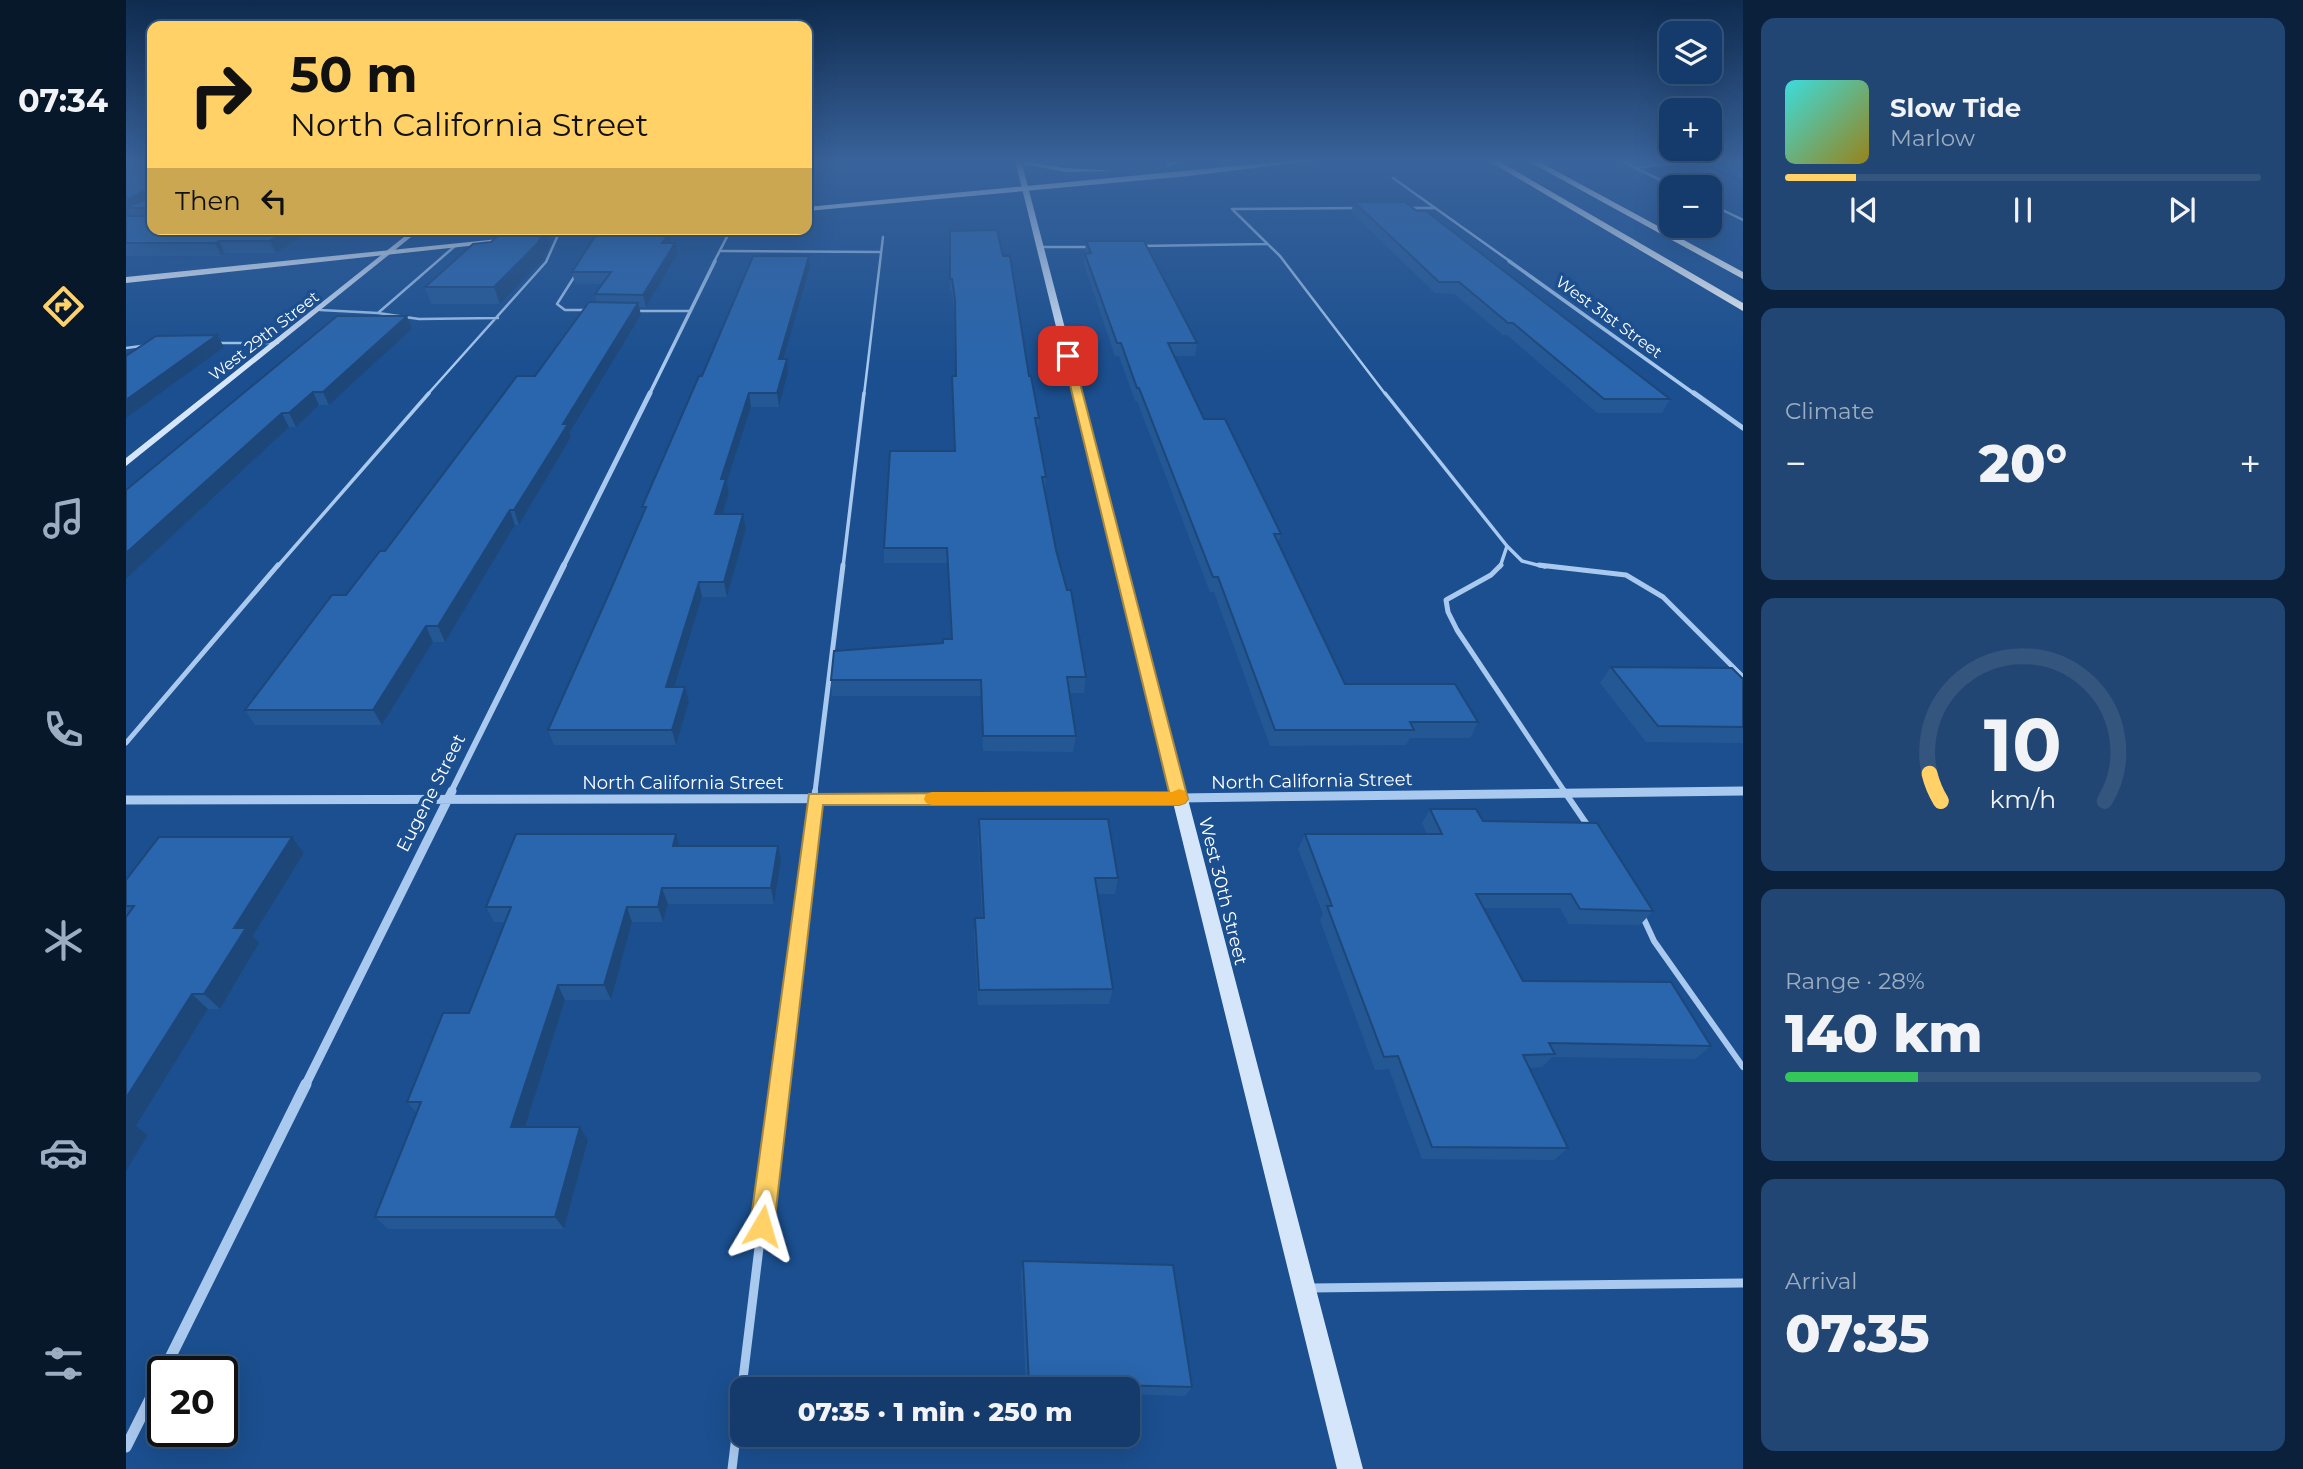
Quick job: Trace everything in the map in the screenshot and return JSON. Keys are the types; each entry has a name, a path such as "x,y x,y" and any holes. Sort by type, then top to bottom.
{"highway":[{"path":"1609,229 1743,307"},
{"path":"1656,229 1743,276"}],"main road":[{"name":"West 30th Street","path":"1036,229 1350,1469"},
{"name":"West 29th Street","path":"126,463 411,235"},
{"path":"517,239 598,235"},
{"path":"126,280 504,241"}],"street":[{"name":"West 31st Street","path":"1464,229 1743,428"},
{"name":"Eugene Street","path":"171,1356 728,235"},
{"name":"North California Street","path":"126,800 1179,799 1743,791"},
{"name":"Eugene Street","path":"126,1447 147,1404"}],"lane":[{"path":"1251,229 1280,256 1341,338 1507,546 1522,561 1549,568 1626,575 1663,597 1743,677"},
{"path":"126,743 397,427 546,262 558,235"},
{"path":"732,1469 883,237"},
{"path":"1140,246 1266,244"},
{"path":"379,313 447,256 455,246"},
{"path":"1041,247 1100,247"},
{"path":"721,251 881,252"},
{"path":"577,273 557,304 565,310 591,310"},
{"path":"320,310 379,313 419,319 498,318"},
{"path":"631,311 691,311"},
{"path":"202,343 278,343"},
{"path":"126,348 150,345"},
{"path":"1507,546 1506,559 1495,575 1468,585 1446,600 1448,612 1457,630 1569,793 1596,838"},
{"path":"1637,906 1654,942 1743,1066"},
{"path":"1304,1288 1743,1283"}],"building":[{"path":"126,229 147,229 147,235 279,235 270,241 126,243"},
{"path":"1382,229 1449,229 1670,399 1604,399 1459,282 1439,282"},
{"path":"997,230 1003,256 1010,256 1029,376 1039,418 1035,418 1046,477 1042,477 1056,550 1067,590 1071,590 1086,677 1067,677 1076,736 983,736 981,680 831,680 834,651 943,643 943,639 952,639 947,548 884,548 890,451 955,451 952,376 956,376 955,299 950,279 950,231"},
{"path":"499,235 542,235 538,243 494,287 425,287 473,244 491,242"},
{"path":"596,235 668,235 662,243 675,243 643,295 595,294 611,272 572,272"},
{"path":"1086,241 1144,241 1197,343 1168,343 1204,419 1225,419 1281,534 1274,534 1345,684 1455,684 1478,722 1410,722 1414,730 1275,730 1218,577 1213,577 1121,343 1117,343 1085,254 1091,253"},
{"path":"753,256 809,256 779,359 787,359 777,393 749,393 721,479 726,479 715,514 743,514 724,582 699,582 666,687 685,687 672,730 548,730 646,507 642,507"},
{"path":"589,302 638,303 563,424 568,424 514,510 510,510 438,626 426,626 373,710 245,710 332,595 346,595 380,551 385,551 517,376 535,376"},
{"path":"337,316 407,316 323,392 313,392 289,413 282,413 126,553 126,490"},
{"path":"217,335 126,400 126,356 156,336"},
{"path":"1611,667 1732,668 1743,679 1743,727 1658,726"},
{"path":"1430,809 1476,809 1483,821 1597,823 1653,911 1580,909 1571,894 1476,894 1523,981 1671,982 1711,1046 1549,1043 1555,1054 1523,1055 1568,1148 1432,1147 1398,1056 1384,1057 1327,906 1332,906 1305,834 1442,834"},
{"path":"979,819 1108,819 1118,878 1095,878 1113,989 979,990 975,918 984,918"},
{"path":"516,834 676,834 673,846 778,846 771,888 662,888 658,907 627,907 604,985 558,985 511,1127 580,1127 555,1217 375,1217 421,1102 407,1102 443,1013 469,1013 511,907 486,907"},
{"path":"159,837 292,837 234,928 246,928 204,994 192,994 126,1098 126,917 134,906 126,906 126,880"},
{"path":"1023,1261 1173,1265 1192,1387 1140,1386 1140,1377 1029,1377"}],"slow traffic":[{"path":"932,799 1179,799 1179,796"}],"route":[{"path":"762,1226 816,799 1179,799 1068,356"}]}
